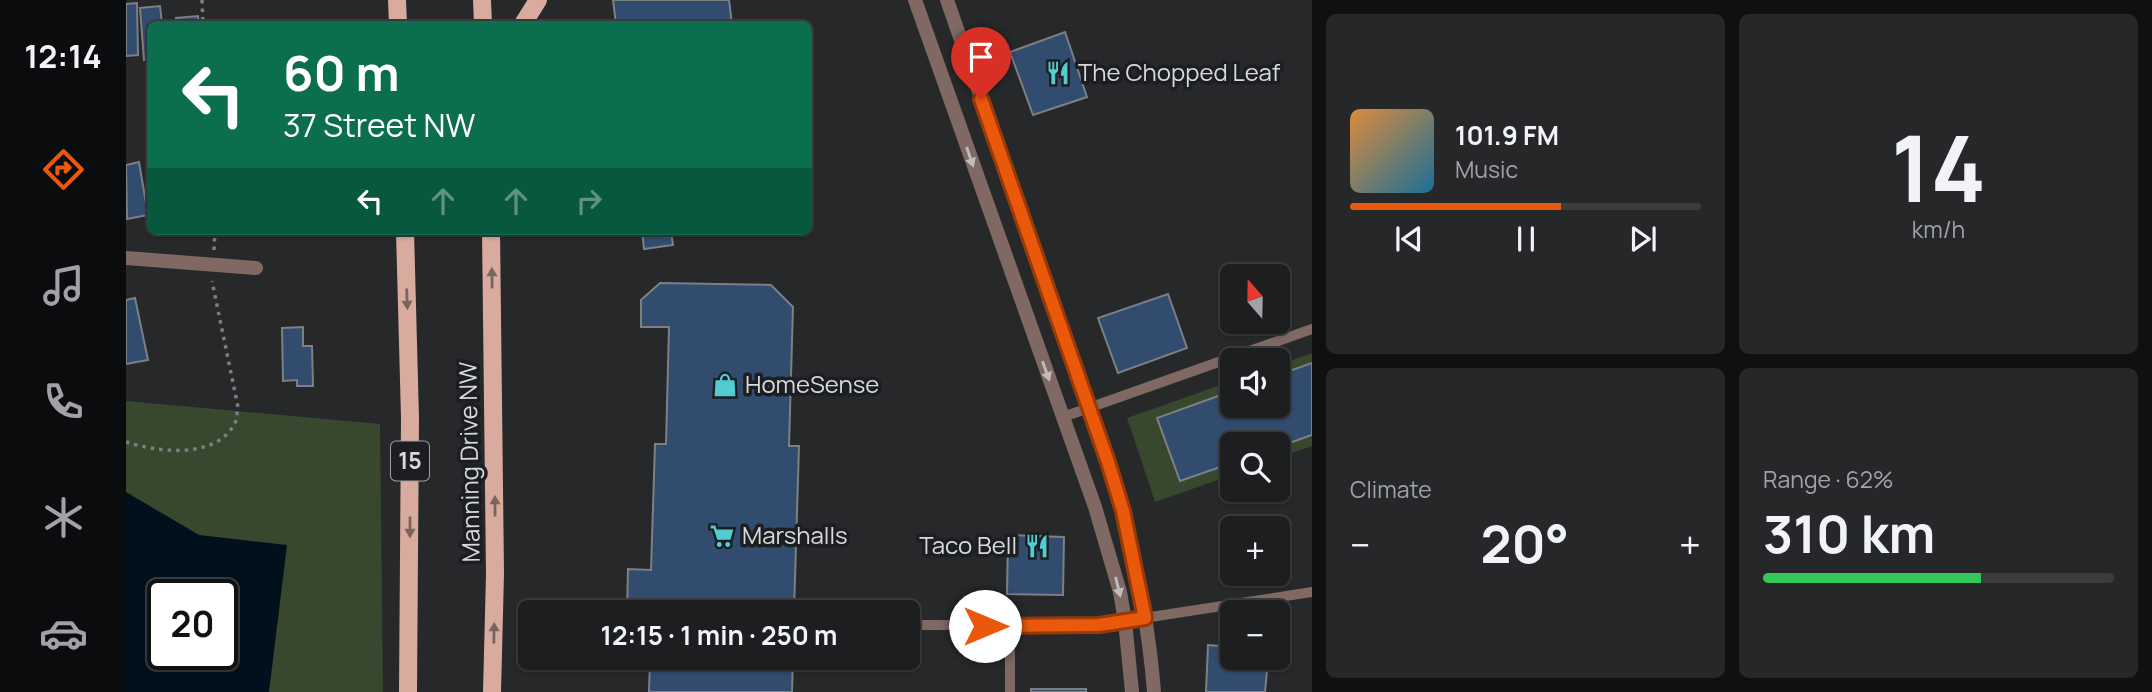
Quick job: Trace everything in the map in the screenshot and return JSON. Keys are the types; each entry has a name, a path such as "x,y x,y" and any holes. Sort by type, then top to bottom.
{"main road":[{"path":"397,0 398,21"},
{"path":"482,0 483,21"},
{"path":"525,21 538,0"},
{"name":"15","path":"405,235 410,418 408,692"},
{"name":"Manning Drive NW","path":"491,235 495,561 492,692"}],"street":[{"path":"915,0 1099,520 1120,592 1132,692"},
{"path":"947,0 1123,511 1145,618 1154,692"},
{"path":"126,258 256,268"}],"lane":[{"path":"1063,417 1312,329"},
{"path":"920,625 1099,625 1312,592"},
{"path":"1010,626 1010,692"}],"path":[{"path":"202,0 203,21"},
{"path":"126,442 155,451 183,451 222,438 235,423 238,407 209,265"}],"green space":[{"path":"1312,353 1312,446 1290,454 1290,432 1220,432 1220,479 1155,502 1127,418 1220,385 1220,418 1290,418 1290,361"},
{"path":"126,401 380,424 383,692 126,692"}],"water":[{"path":"126,492 199,535 287,545 269,692 126,692"}],"building":[{"path":"613,0 729,0 732,21 616,21"},
{"path":"137,3 138,55 126,56 126,4"},
{"path":"160,6 162,21 147,21 147,60 144,60 140,8"},
{"path":"198,16 199,21 176,21 176,18"},
{"path":"1065,32 1087,97 1033,115 1010,52"},
{"path":"139,162 147,215 127,219 126,165"},
{"path":"642,235 672,235 673,245 644,249"},
{"path":"660,283 771,285 793,307 789,446 799,446 794,600 627,600 628,569 651,570 655,444 666,444 669,327 641,327 641,300"},
{"path":"1168,294 1187,348 1118,373 1098,318"},
{"path":"135,298 148,360 126,364 126,300"},
{"path":"303,327 303,346 312,346 313,386 297,386 297,380 283,381 282,328"},
{"path":"1312,363 1312,435 1290,443 1290,432 1220,432 1220,467 1180,481 1157,418 1220,395 1220,418 1290,418 1290,371"},
{"path":"1008,535 1064,537 1063,595 1007,594"},
{"path":"1208,645 1220,646 1220,670 1267,670 1265,692 1206,692"},
{"path":"650,670 793,670 792,692 649,692"},
{"path":"1031,689 1086,689 1086,692 1031,692"}],"place":[{"name":"The Chopped Leaf","path":"1058,73"},
{"name":"HomeSense","path":"725,385"},
{"name":"Marshalls","path":"722,536"},
{"name":"Taco Bell","path":"1037,546"}],"route":[{"path":"981,99 1108,462 1123,511 1145,618 1099,625 985,626"}]}
